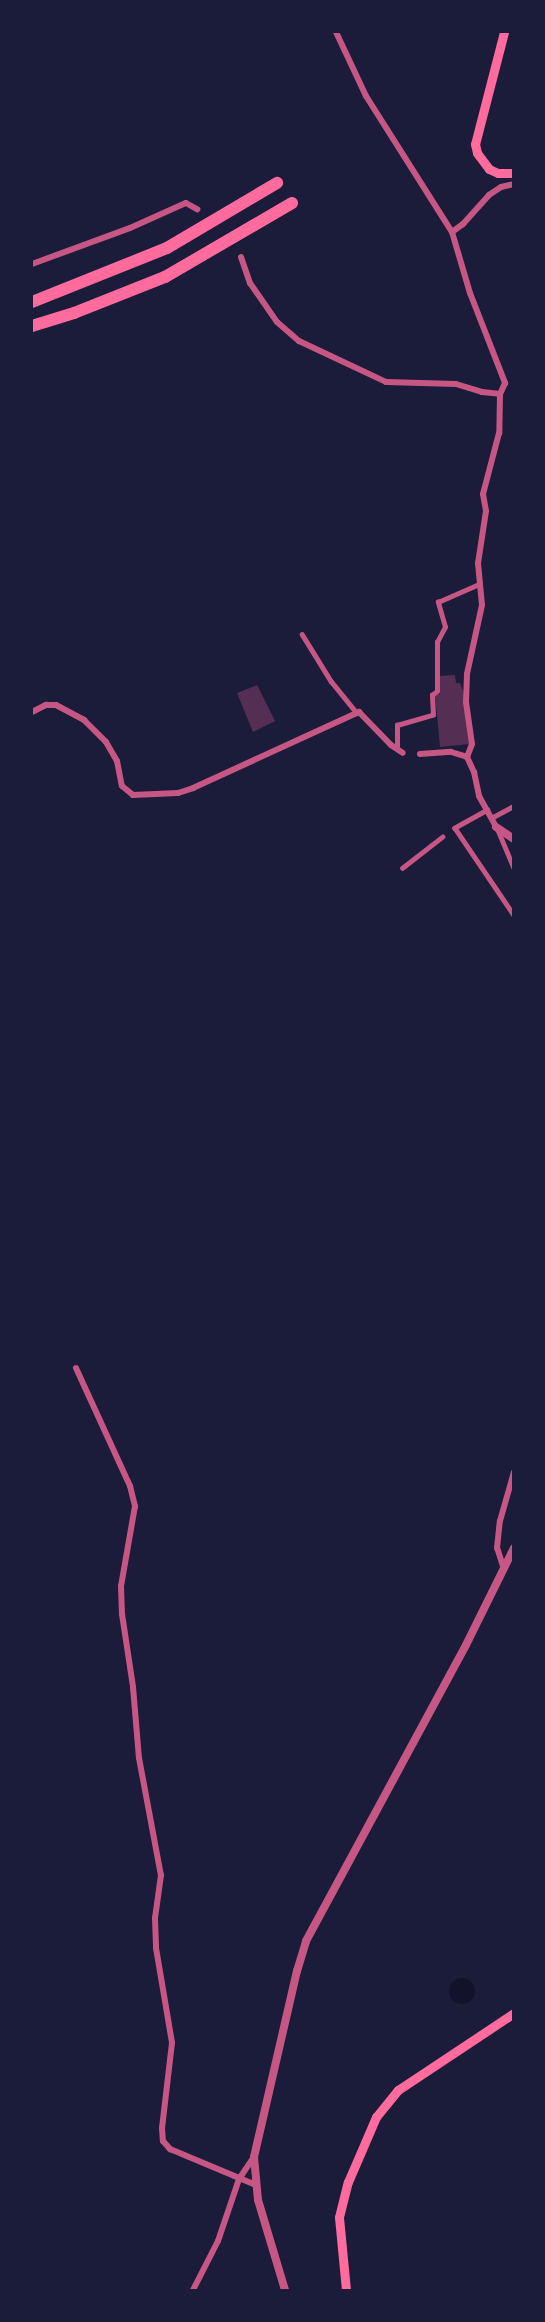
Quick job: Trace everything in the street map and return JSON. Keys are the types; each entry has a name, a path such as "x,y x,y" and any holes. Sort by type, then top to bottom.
{"highway":[{"path":"32,302 167,248 277,183"},
{"path":"32,326 74,313 165,277 292,203"}],"main road":[{"path":"504,32 475,144 482,162 489,169 498,173 513,173"},
{"path":"346,2291 339,2217 348,2182 376,2117 398,2090 513,2013"}],"street":[{"path":"336,32 366,96 452,232 470,293 505,383 500,394 499,433 482,494 486,511 481,532 479,584 482,605 467,674 466,702 472,744 467,757 513,868"},
{"path":"452,232 463,224 489,195 501,187 513,184"},
{"path":"32,264 130,228 186,203 197,209"},
{"path":"241,257 250,282 276,322 299,341 386,383 456,384 500,394"},
{"path":"400,751 397,725 433,715 432,695 437,691 437,642 445,627 438,602 479,584"},
{"path":"302,634 331,681 357,713 362,714 400,751"},
{"path":"32,712 46,705 56,705 84,720 106,742 117,761 122,786 133,795 178,793 193,788 357,713"},
{"path":"420,754 452,752 467,757"},
{"path":"491,818 513,806"},
{"path":"487,810 454,829 513,915"},
{"path":"496,827 513,839"},
{"path":"402,868 442,837"},
{"path":"76,1368 130,1486 135,1506 121,1586 122,1615 135,1698 139,1758 160,1864 155,1918 156,1948 172,2043 162,2128 163,2141 170,2149 256,2185"},
{"path":"503,1566 497,1548 499,1521 513,1472"},
{"path":"285,2291 258,2200 254,2157 284,2021 306,1941 466,1645 513,1548"},
{"path":"193,2291 218,2241 240,2179 254,2157"}],"shaded area":[{"path":"462,1978 471,1982 475,1991 471,2000 462,2004 453,2000 449,1991 453,1982"}],"building":[{"path":"455,675 456,683 460,683 463,691 470,744 440,747 435,694 440,694 440,676"},
{"path":"257,685 275,721 253,732 237,693"}]}
